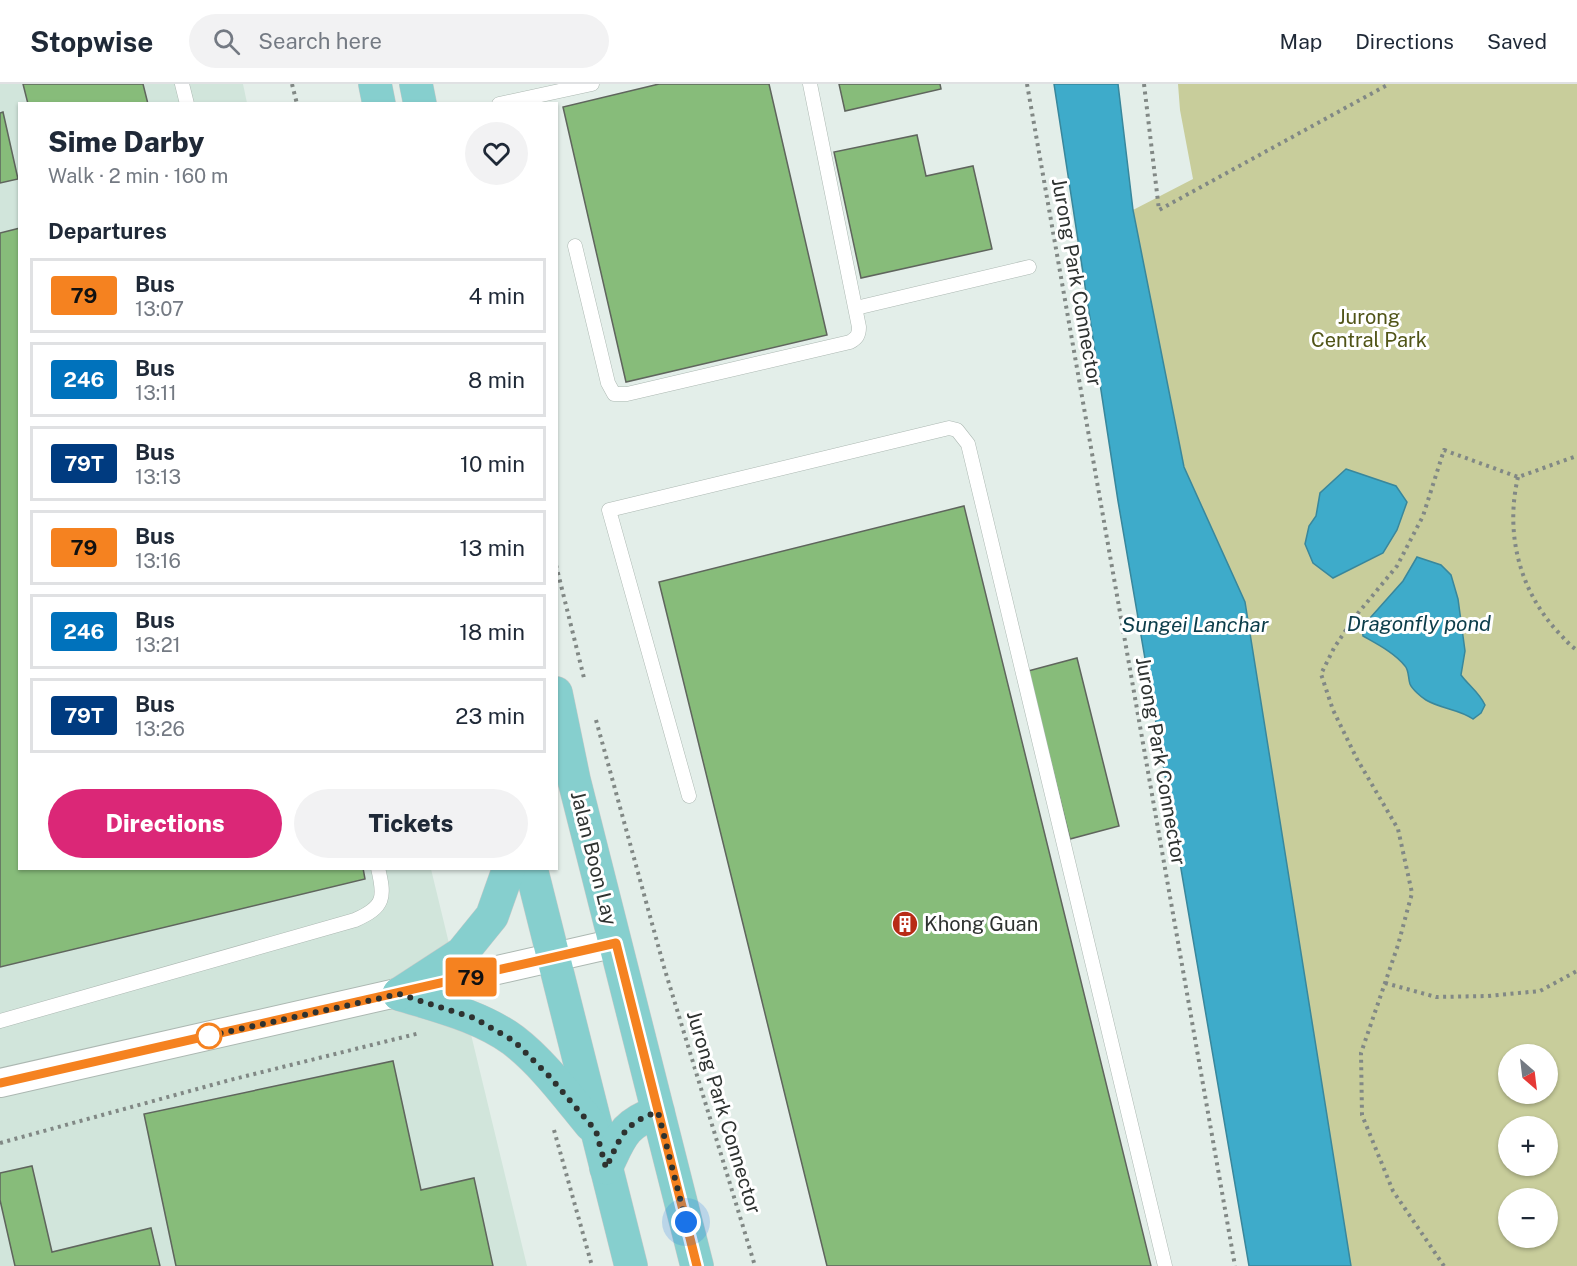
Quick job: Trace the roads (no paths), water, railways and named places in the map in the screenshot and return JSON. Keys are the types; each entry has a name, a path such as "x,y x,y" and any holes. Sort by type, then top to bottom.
{"main road":[{"path":"375,84 379,102"},
{"path":"416,84 420,102"},
{"name":"Jalan Boon Lay","path":"571,688 574,780 697,1266"},
{"path":"399,994 462,953 492,916 508,870"},
{"path":"532,870 631,1266"},
{"path":"399,994 474,1018 514,1041 550,1077 596,1131"},
{"path":"606,1168 621,1136 632,1123 658,1112"}],"street":[{"path":"0,1083 616,943"}],"lane":[{"path":"182,84 186,102"},
{"path":"508,102 592,84"},
{"path":"575,246 608,383 614,394 618,395 850,342 859,334 856,308 810,84"},
{"path":"856,308 1029,267"},
{"path":"689,796 609,510 949,428 957,430 968,444 1166,1266"},
{"path":"0,1022 355,920 375,908 382,898 383,888 378,870"}],"water":[{"name":"Sungei Lanchar","path":"1054,84 1118,84 1133,210 1184,467 1245,602 1351,1266 1249,1266 1118,501"},
{"name":"Dragonfly pond","path":"1346,469 1396,486 1407,502 1397,530 1383,553 1333,578 1313,563 1305,544 1309,526 1316,516 1320,493"},
{"name":"Dragonfly pond","path":"1417,557 1441,565 1451,575 1458,599 1465,651 1461,675 1485,705 1481,713 1473,719 1422,697 1411,686 1407,670 1401,661 1363,636 1362,627 1403,581"}],"place":[{"name":"Khong Guan","path":"905,924"}],"park label":[{"name":"Jurong Central Park","path":"1369,328"}]}
